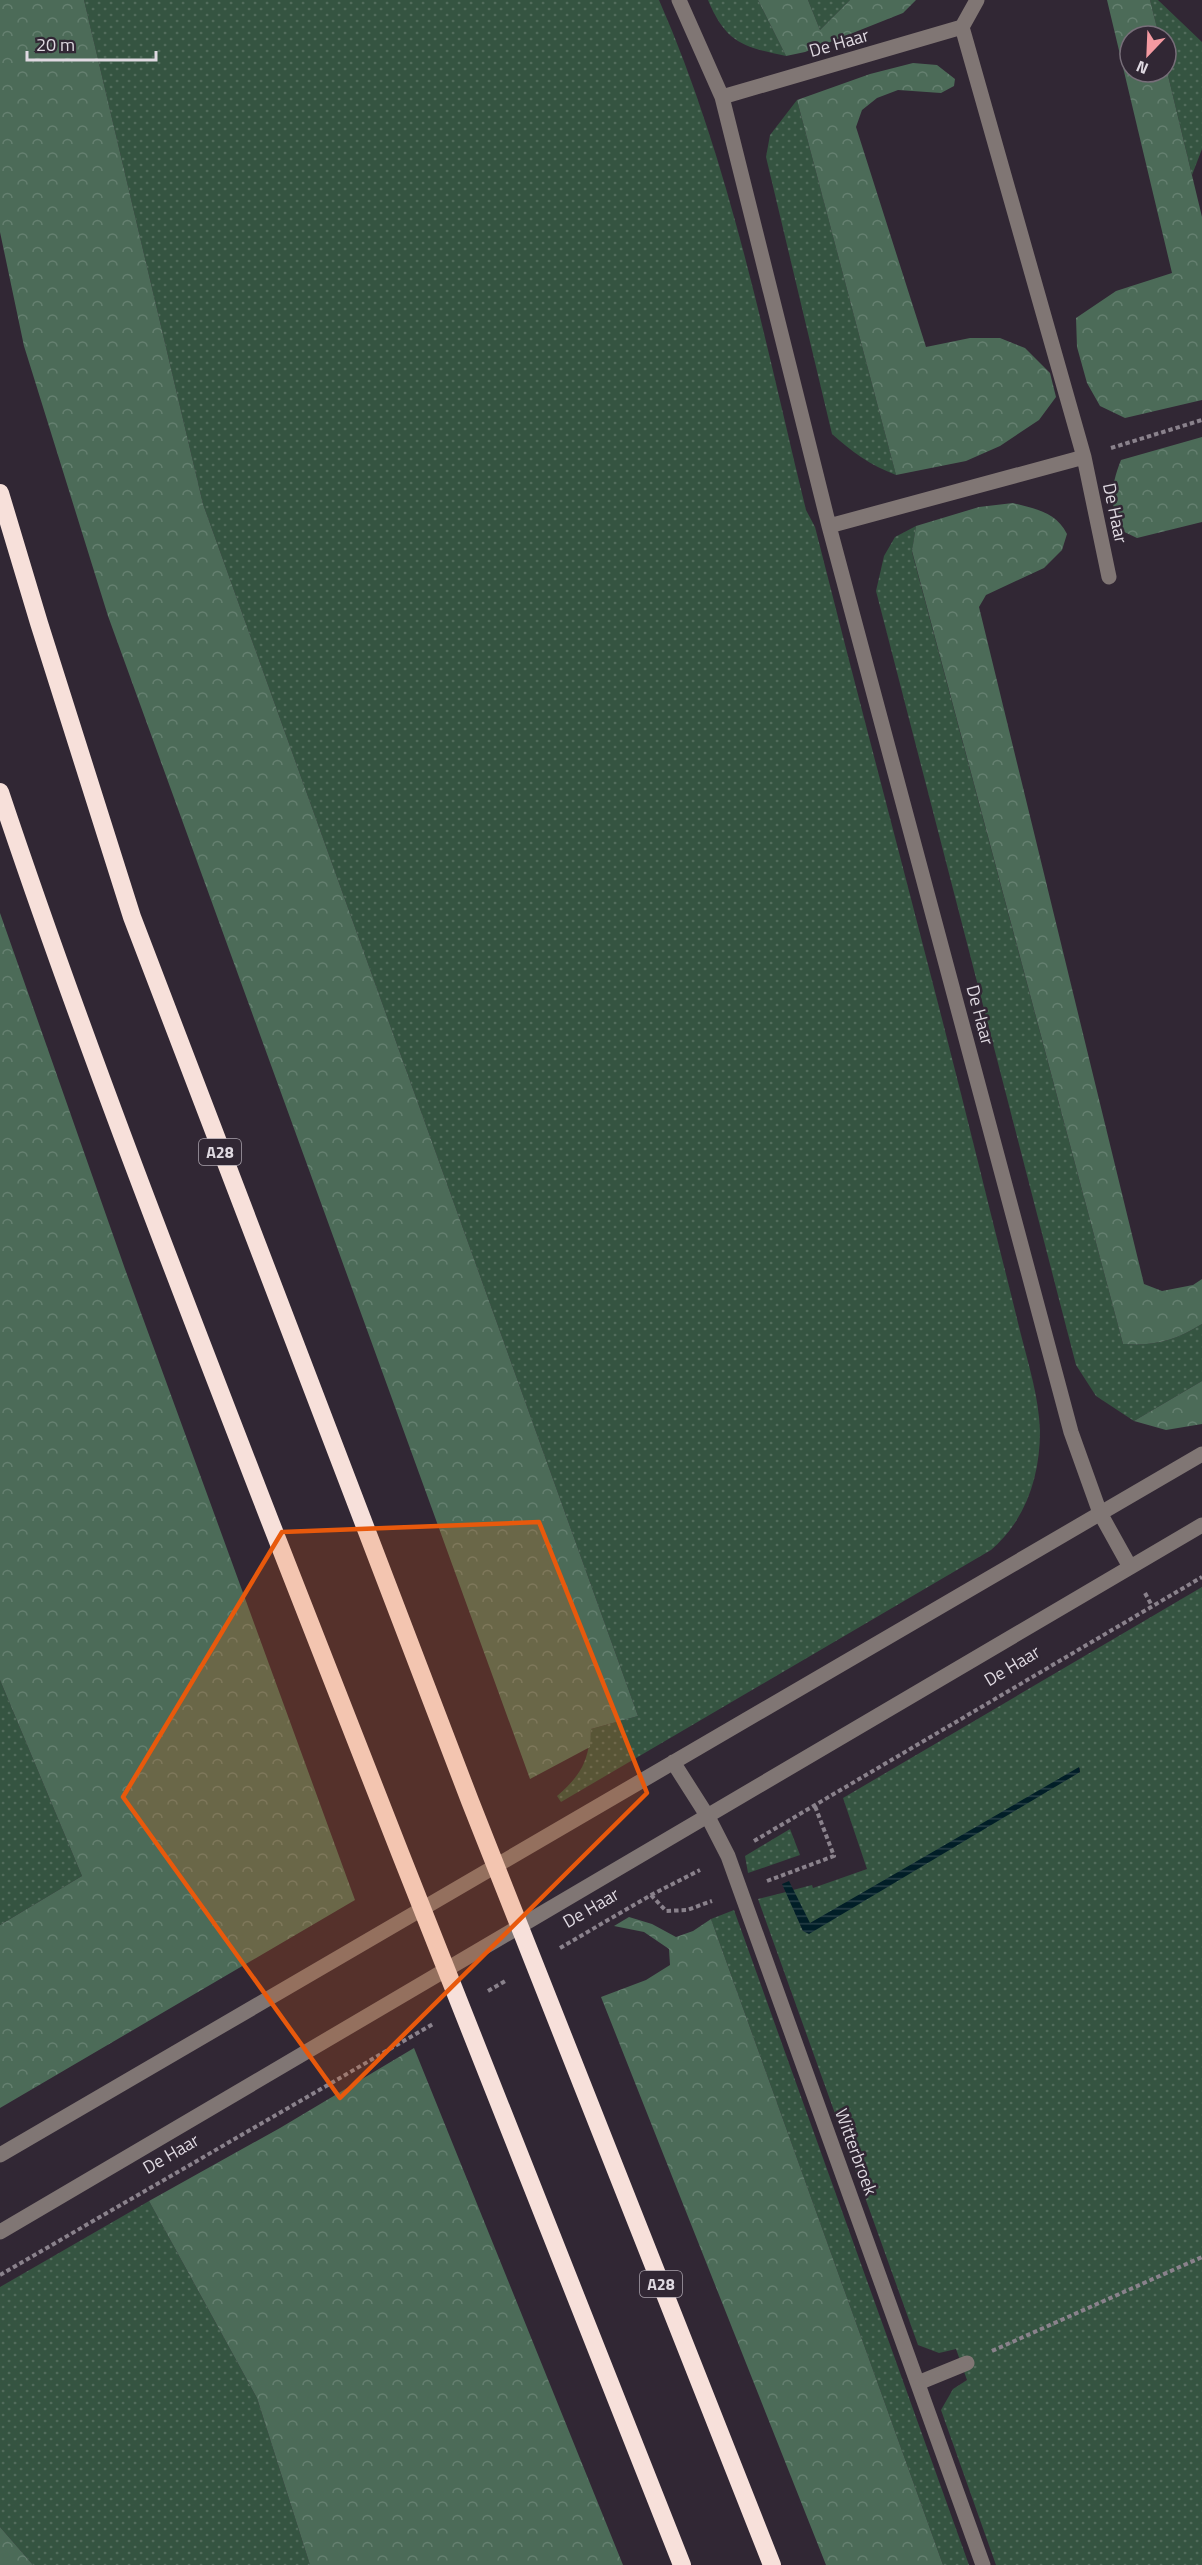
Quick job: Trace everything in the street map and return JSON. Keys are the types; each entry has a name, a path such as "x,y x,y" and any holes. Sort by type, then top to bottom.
{"highway":[{"name":"A28","path":"0,493 132,917 470,1801 772,2565"},
{"path":"0,792 56,961 137,1177 396,1845 682,2565"}],"street":[{"path":"679,0 722,97"},
{"path":"962,27 977,0"},
{"name":"De Haar","path":"1109,577 1084,457 962,27 722,97 830,526 1071,1432 1100,1513 1130,1567"},
{"path":"830,526 1084,457"},
{"path":"0,2155 1202,1454"},
{"name":"De Haar","path":"0,2232 1202,1525"},
{"name":"Witterbroek","path":"673,1762 708,1816 729,1856 983,2565"},
{"path":"918,2383 967,2363"}],"path":[{"path":"1084,457 1202,420"},
{"name":"De Haar","path":"551,1954 651,1895 729,1856 1202,1576"},
{"path":"775,1878 834,1856 815,1806"},
{"path":"651,1895 666,1911 687,1910 717,1899"},
{"path":"479,1996 510,1978"},
{"name":"De Haar","path":"0,2275 438,2021"},
{"path":"967,2363 1202,2257"}],"highlighted area":[{"path":"539,1522 647,1793 340,2098 123,1797 282,1532"}],"green space":[{"path":"0,0 84,0 203,504 638,1716 591,1729 590,1747 530,1779 108,616 24,346 0,232"},
{"path":"84,0 659,0 706,124 743,251 806,510 815,527 1030,1368 1039,1418 1039,1448 1034,1481 1022,1511 1003,1538 991,1550 561,1802 557,1796 578,1774 586,1759 591,1729 638,1716 203,504"},
{"path":"708,0 758,0 786,56 758,50 738,41 722,26"},
{"path":"758,0 808,0 820,30 850,0 916,0 903,13 805,52 786,56"},
{"path":"808,0 850,0 820,30"},
{"path":"1107,0 1150,0 1156,24 1118,24 1118,46"},
{"path":"1150,0 1158,0 1202,42 1202,149 1192,175 1170,84 1178,84 1178,24 1156,24"},
{"path":"913,63 937,65 955,79 954,86 941,93 898,90 877,98 862,110 856,127 926,347 970,338 1000,338 1025,348 1050,373 1056,397 1039,420 1000,446 966,461 896,475 797,100 870,74"},
{"path":"1127,84 1170,84 1202,217 1202,400 1125,418 1100,406 1087,383 1077,347 1076,318 1116,291 1172,273"},
{"path":"797,100 896,475 862,458 832,434 766,157 770,135"},
{"path":"1202,437 1202,522 1137,538 1118,529 1113,494 1121,460"},
{"path":"1013,503 1044,512 1057,521 1067,534 1062,550 1044,568 986,595 979,607 1144,1284 1162,1291 1193,1285 1202,1279 1202,1324 1182,1335 1155,1343 1123,1344 912,551 916,526 979,507"},
{"path":"916,526 912,552 1123,1344 1164,1341 1182,1335 1202,1324 1202,1381 1134,1421 1096,1396 1076,1365 876,591 884,556 895,537"},
{"path":"0,913 125,1269 355,1900 0,2108 0,1925 82,1876 0,1680"},
{"path":"1202,1381 1202,1424 1166,1430 1134,1421"},
{"path":"1202,1587 1202,2565 996,2565 941,2410 953,2389 967,2380 956,2349 939,2353 918,2345 758,1899 786,1892 803,1931 1080,1772 1080,1768 809,1924 793,1890 812,1885 813,1888 867,1869 843,1798"},
{"path":"0,1680 82,1876 0,1925"},
{"path":"790,1829 800,1855 748,1873 745,1856"},
{"path":"734,1910 969,2565 943,2565 711,1919"},
{"path":"629,1917 652,1924 676,1937 693,1931 711,1919 943,2565 826,2565 601,1997 646,1980 670,1965 669,1949 644,1932 614,1926"},
{"path":"414,2048 623,2565 310,2565 257,2398 149,2201 280,2128"},
{"path":"149,2201 257,2398 310,2565 33,2565 0,2527 0,2287"},
{"path":"0,2527 33,2565 0,2565"}],"water":[{"path":"1079,1767 1080,1772 809,1934 803,1931 782,1884 789,1881 810,1923"}]}
